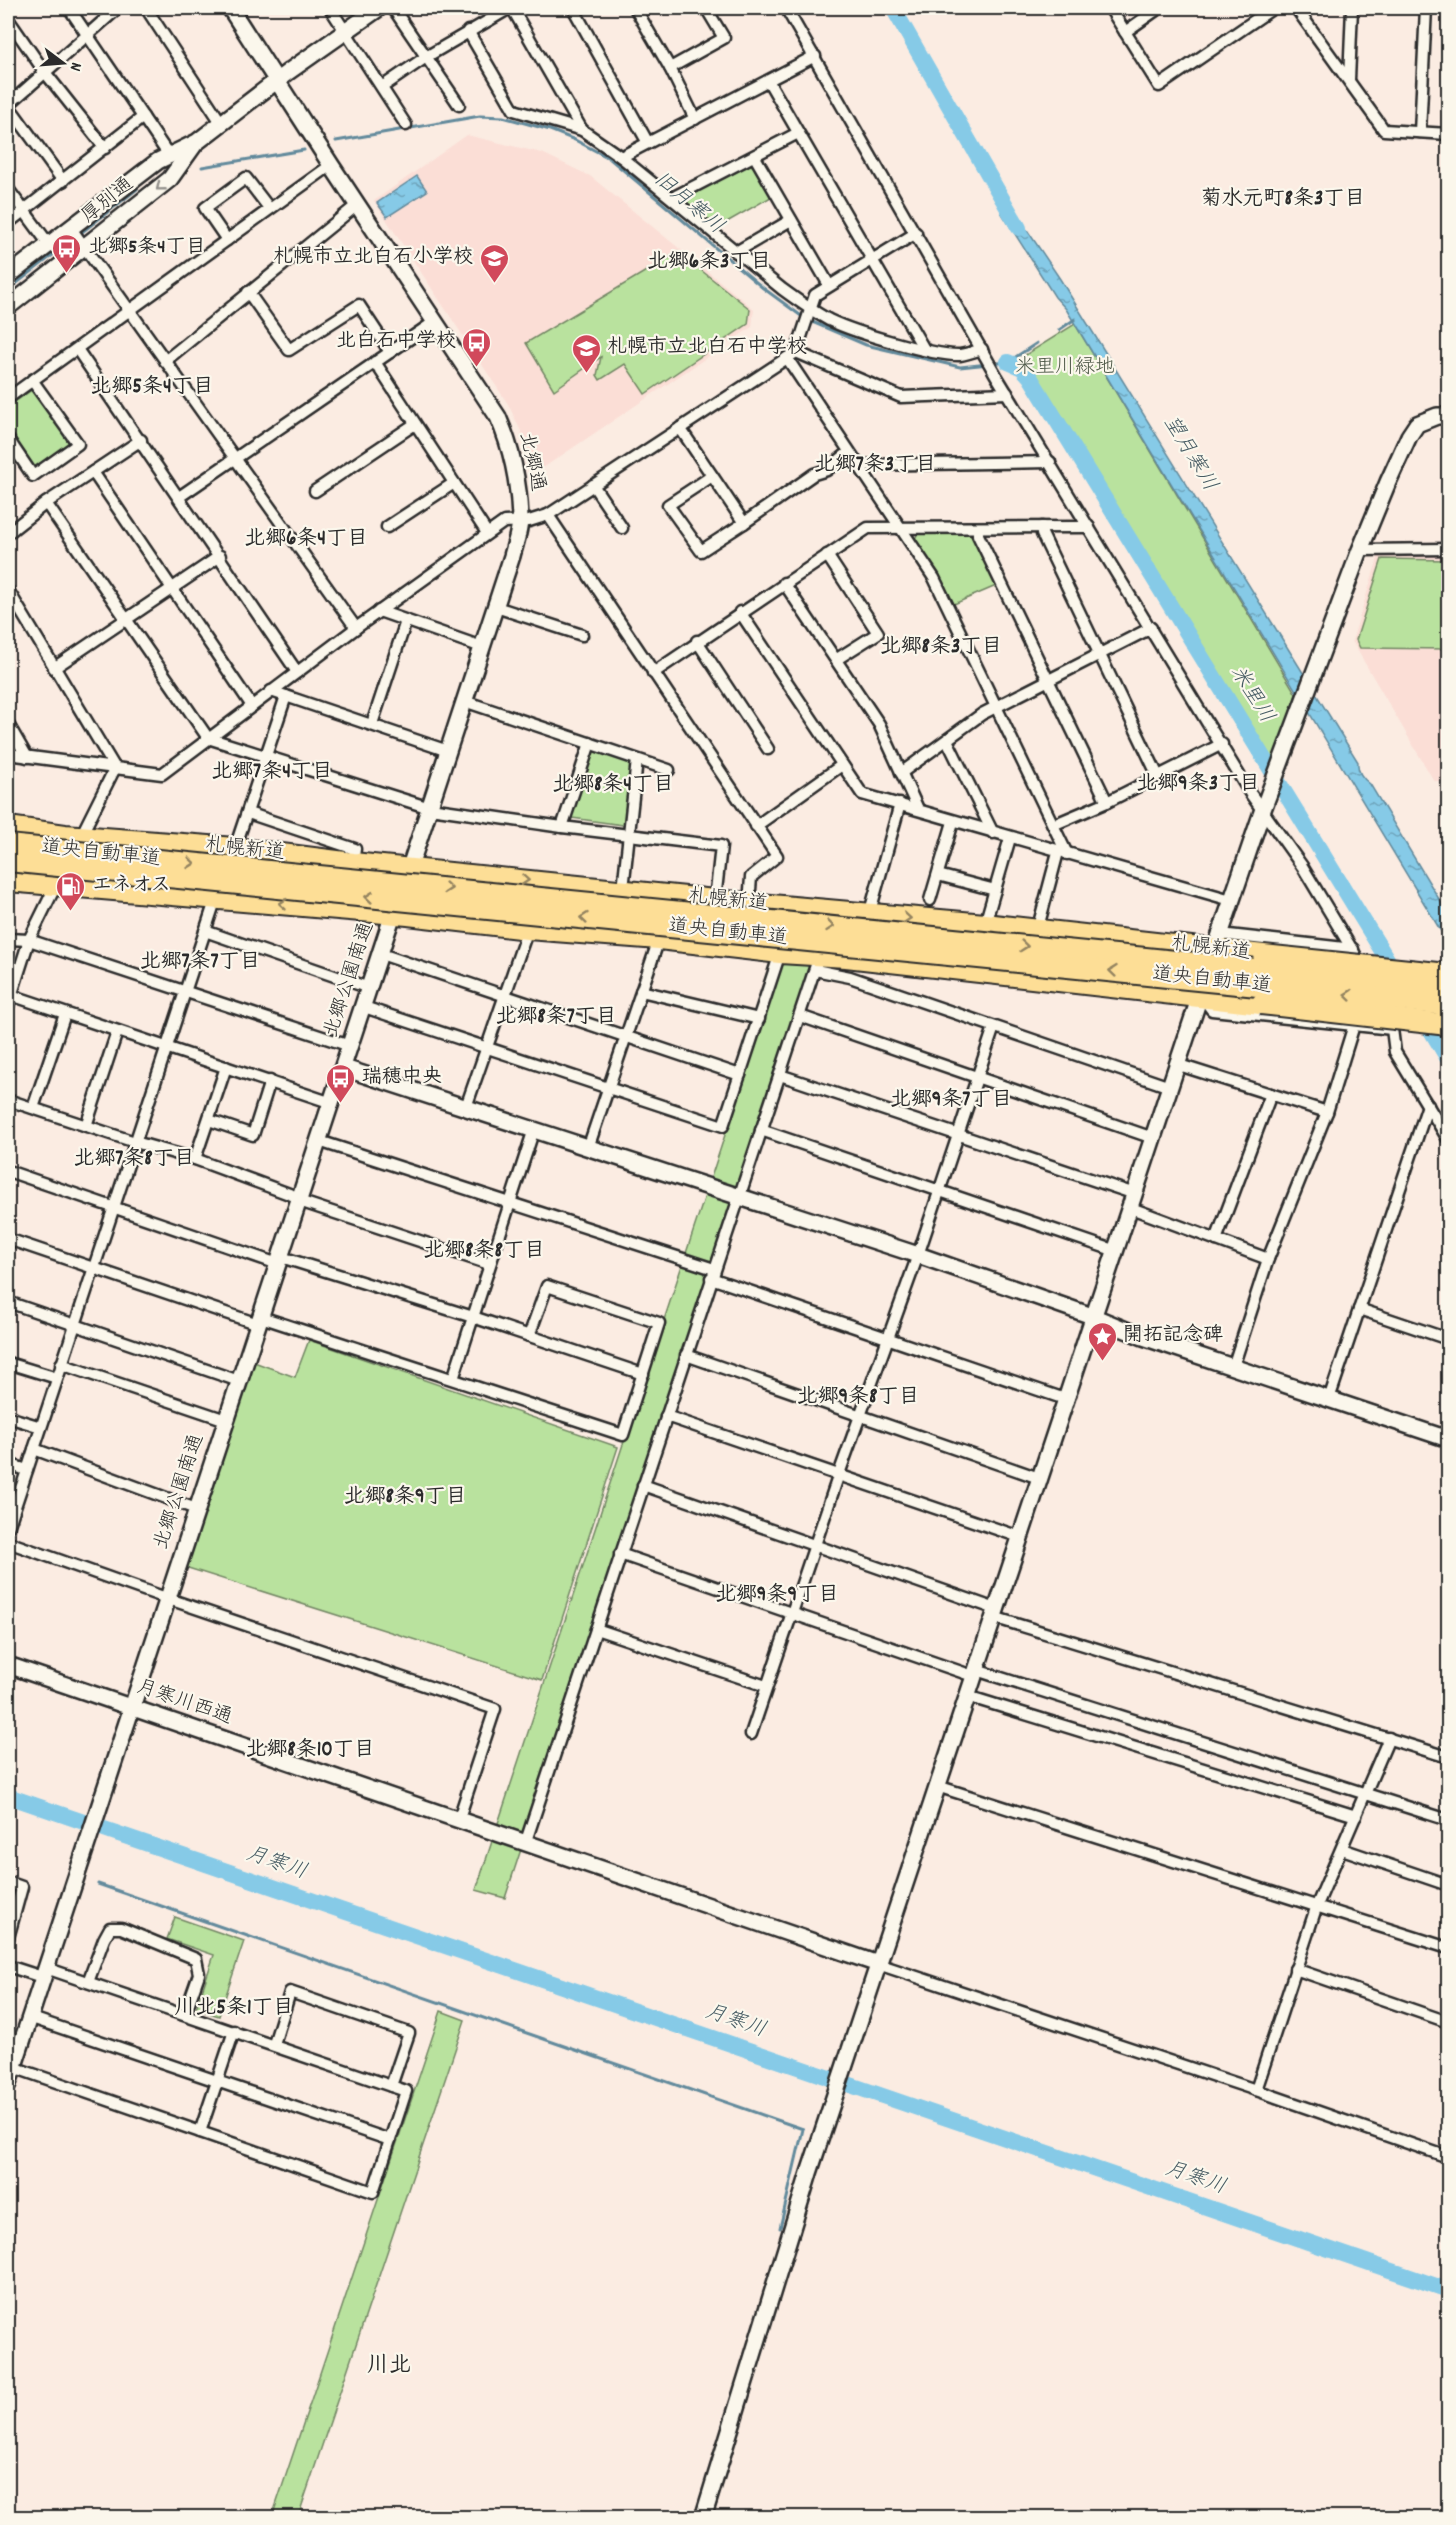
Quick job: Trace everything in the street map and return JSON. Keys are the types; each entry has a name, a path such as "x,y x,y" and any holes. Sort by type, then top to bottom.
{"highway":[{"name":"札幌新道","path":"8,827 235,848 409,869 869,915 985,924 1037,931 1217,942 1263,955 1449,974"},
{"name":"道央自動車道","path":"8,844 1449,988"},
{"name":"道央自動車道","path":"8,861 1449,1005"},
{"path":"8,881 659,939 780,953 817,963 956,968 1449,1025"}],"street":[{"path":"69,8 168,154"},
{"path":"63,181 8,105 118,8"},
{"path":"146,8 222,124"},
{"name":"北郷通","path":"230,8 498,417 511,453 520,521 512,556 393,914"},
{"path":"330,8 406,124"},
{"name":"厚別通","path":"8,307 77,237 168,154 196,142 277,80 379,8"},
{"path":"393,8 459,105"},
{"path":"382,87 426,57 511,8 582,130"},
{"path":"573,8 648,142"},
{"path":"634,8 670,68 695,119"},
{"path":"670,68 724,38 706,8"},
{"path":"786,8 997,377 1222,744 1264,806 1353,949 1392,1029 1395,1052 1449,1139"},
{"path":"1110,8 1159,86 1273,8"},
{"path":"1125,32 1159,8"},
{"path":"1296,8 1384,130 1449,134"},
{"path":"1348,80 1352,8"},
{"path":"1420,132 1426,8"},
{"path":"8,19 44,71 105,148"},
{"path":"468,32 514,110 582,130 621,157 672,198 808,312 876,336 924,349 961,355 984,351"},
{"path":"621,157 769,82 815,56"},
{"path":"769,82 924,349"},
{"path":"8,224 143,117"},
{"path":"672,198 798,133"},
{"name":"厚別通","path":"8,276 48,243 77,237 170,178 196,142"},
{"path":"755,157 829,285"},
{"path":"8,399 331,165"},
{"path":"227,240 205,208 246,178 269,208"},
{"path":"8,189 48,243"},
{"path":"165,361 357,205"},
{"path":"736,252 791,220"},
{"path":"8,754 162,774 487,533 504,522 548,515 791,355 815,294 916,233"},
{"path":"77,237 356,628"},
{"path":"248,292 289,350 359,305 390,352"},
{"path":"180,497 434,322"},
{"path":"77,348 297,672"},
{"path":"791,355 901,397 1007,393"},
{"path":"791,355 849,452 934,578 1053,825 1063,853 1037,931"},
{"path":"375,362 487,533"},
{"path":"8,439 33,476 78,444 33,380"},
{"path":"703,2517 800,2201 1092,1316 1179,1065 1217,942 1264,806 1360,550 1409,436 1417,424 1426,419 1449,416"},
{"path":"315,491 415,424"},
{"path":"680,428 744,523"},
{"path":"8,533 46,503 141,440"},
{"path":"712,476 668,505 700,551 814,474 827,470 849,452"},
{"path":"858,465 1050,462"},
{"path":"93,472 252,706"},
{"path":"387,527 454,483"},
{"path":"593,485 622,528"},
{"path":"46,503 208,738 430,808 721,846 715,900"},
{"path":"548,515 777,856 751,877 749,903"},
{"path":"1042,527 1042,534 1158,776"},
{"path":"653,673 740,612 868,528 1089,527"},
{"path":"978,528 978,534 1107,802"},
{"path":"1360,550 1449,549"},
{"path":"827,555 878,633 837,659"},
{"path":"54,668 220,556"},
{"path":"784,583 879,724 918,809"},
{"path":"8,593 115,768"},
{"path":"495,607 582,634"},
{"path":"379,611 482,647"},
{"path":"740,612 862,794 1231,900"},
{"path":"372,724 406,621"},
{"path":"901,773 982,714 1100,656 1151,628"},
{"path":"697,641 768,749"},
{"path":"271,691 448,751"},
{"path":"235,848 286,696"},
{"path":"464,701 669,770"},
{"path":"8,724 27,757"},
{"path":"947,740 993,833"},
{"path":"562,827 590,743"},
{"path":"1053,825 1107,802 1222,744"},
{"path":"623,889 637,759"},
{"path":"756,826 842,765"},
{"path":"115,768 29,940 9,1001 65,1014 332,1102"},
{"path":"869,915 900,804"},
{"path":"248,813 355,849 353,863"},
{"path":"930,900 953,822"},
{"path":"985,924 1010,838"},
{"path":"938,875 995,890"},
{"path":"8,1528 216,898"},
{"name":"北郷公園南通","path":"8,2084 12,2064 82,1860 166,1598 344,1068 393,914"},
{"path":"466,1107 528,929"},
{"path":"205,931 369,988"},
{"path":"8,939 29,940 350,1046"},
{"path":"588,1148 659,939"},
{"path":"1217,942 1353,949"},
{"path":"364,1007 723,1126 780,953"},
{"path":"381,954 740,1075"},
{"path":"522,1840 596,1629 817,963 850,977 1170,1088"},
{"path":"641,991 759,1019"},
{"path":"1201,996 1212,1010 1392,1029"},
{"path":"33,1108 65,1014"},
{"path":"800,1016 1153,1138"},
{"path":"1233,1367 1268,1259 1327,1112 1354,1025"},
{"path":"751,1734 839,1474 918,1255 994,1027"},
{"path":"86,1126 117,1032"},
{"path":"1179,1065 1327,1112"},
{"path":"195,1159 226,1067"},
{"path":"344,1068 918,1255 1092,1316 1143,1337 1449,1439"},
{"path":"780,1075 957,1134 1133,1201 1216,1240 1268,1259"},
{"path":"209,1120 253,1135 270,1081"},
{"path":"1216,1240 1271,1094"},
{"path":"8,1100 135,1142 195,1159 299,1199 489,1264"},
{"path":"1329,1399 1428,1105"},
{"path":"453,1379 534,1129"},
{"path":"761,1130 1116,1251"},
{"path":"319,1141 713,1273 1065,1399"},
{"path":"8,1171 279,1261 473,1317 643,1374"},
{"path":"8,1239 94,1269 453,1379 623,1435 659,1323 547,1286 529,1336"},
{"path":"8,1302 239,1381"},
{"path":"1359,1309 1449,1339"},
{"path":"686,1355 1039,1478"},
{"path":"8,1363 57,1378"},
{"path":"61,1364 226,1420"},
{"path":"666,1416 1020,1538"},
{"path":"8,1417 41,1427"},
{"path":"34,1449 196,1509"},
{"path":"8,1464 27,1470"},
{"path":"643,1485 815,1544 994,1613 1449,1757"},
{"path":"8,1542 495,1709 459,1818"},
{"path":"620,1554 974,1673 1366,1792 1449,1820"},
{"path":"596,1629 766,1686"},
{"name":"月寒川西通","path":"8,1665 459,1818 878,1964"},
{"path":"967,1696 1356,1816"},
{"path":"1256,2090 1317,1905 1389,1738"},
{"path":"937,1786 1449,1948"},
{"path":"1342,1849 1449,1885"},
{"path":"8,1882 22,1887 8,1938"},
{"path":"88,1982 110,1928 121,1928 182,1951 196,1959 199,1974 185,2014"},
{"path":"878,1964 1449,2157"},
{"path":"8,1966 88,1982 406,2091 373,2192 12,2064"},
{"path":"1295,1969 1449,2022"},
{"path":"274,2044 290,1992 409,2033 391,2086"},
{"path":"29,2017 390,2140"},
{"path":"200,2132 234,2031"}],"shaded area":[{"path":"467,135 542,153 590,176 754,309 752,327 534,474 526,442 508,404 374,201"},
{"path":"1379,555 1448,556 1448,781 1434,781 1352,641"}],"green space":[{"path":"750,165 753,166 771,197 718,227 687,202 688,196"},
{"path":"678,252 750,309 748,324 645,394 625,364 600,380 597,375 601,357 554,390 526,343"},
{"name":"米里川緑地","path":"1075,324 1296,694 1273,764 1022,357"},
{"path":"33,389 69,441 68,445 38,467 33,466 8,427 8,407"},
{"path":"918,533 969,533 974,538 996,586 954,604 939,574 915,539"},
{"path":"1382,559 1448,560 1448,649 1360,648 1356,640"},
{"path":"598,749 633,762 627,823 623,825 572,818 571,811 591,751"},
{"path":"784,956 813,962 505,1898 476,1890"},
{"path":"309,1340 618,1447 542,1680 185,1567 254,1362 295,1377"},
{"path":"175,1917 244,1941 219,2016 196,2009 214,1955 167,1939"},
{"path":"441,2011 465,2020 298,2517 272,2517"}],"water":[{"path":"417,176 427,191 387,217 377,203"},
{"path":"1011,206 1060,279 1358,762 1358,769 1370,784 1448,914 1448,943 1066,309 1055,297 1001,212"}],"waterway":[{"name":"望月寒川","path":"893,8 1019,228"},
{"name":"旧月寒川","path":"336,141 480,116 503,117 550,130 609,158 763,288 804,318"},
{"name":"旧月寒川","path":"202,167 304,150"},
{"name":"旧月寒川","path":"8,290 137,189"},
{"name":"旧月寒川","path":"1059,330 1075,319"},
{"name":"旧月寒川","path":"810,321 866,345 960,367 1008,362 1037,343"},
{"name":"米里川","path":"1008,362 1022,368 1030,377 1398,977"},
{"name":"米里川","path":"1421,1014 1448,1059"},
{"name":"月寒川","path":"8,1796 1448,2290"},
{"path":"98,1884 803,2129 780,2228"}],"place":[{"name":"北郷5条4丁目","path":"67,274"},
{"name":"札幌市立北白石小学校","path":"494,284"},
{"name":"北白石中学校","path":"477,368"},
{"name":"札幌市立北白石中学校","path":"586,374"},
{"name":"エネオス","path":"71,912"},
{"name":"瑞穂中央","path":"341,1104"},
{"name":"開拓記念碑","path":"1102,1362"}],"district":[{"name":"菊水元町8条3丁目","path":"1283,200"},
{"name":"北郷6条3丁目","path":"709,263"},
{"name":"北郷5条4丁目","path":"152,388"},
{"name":"北郷7条3丁目","path":"875,466"},
{"name":"北郷6条4丁目","path":"306,540"},
{"name":"北郷8条3丁目","path":"941,648"},
{"name":"北郷7条4丁目","path":"272,773"},
{"name":"北郷9条3丁目","path":"1198,785"},
{"name":"北郷8条4丁目","path":"613,786"},
{"name":"北郷7条7丁目","path":"200,963"},
{"name":"北郷8条7丁目","path":"556,1018"},
{"name":"北郷9条7丁目","path":"951,1101"},
{"name":"北郷7条8丁目","path":"134,1160"},
{"name":"北郷8条8丁目","path":"484,1252"},
{"name":"北郷9条8丁目","path":"858,1398"},
{"name":"北郷8条9丁目","path":"405,1498"},
{"name":"北郷9条9丁目","path":"777,1596"},
{"name":"北郷8条10丁目","path":"310,1751"},
{"name":"川北5条1丁目","path":"234,2009"},
{"name":"川北","path":"389,2366"}]}
